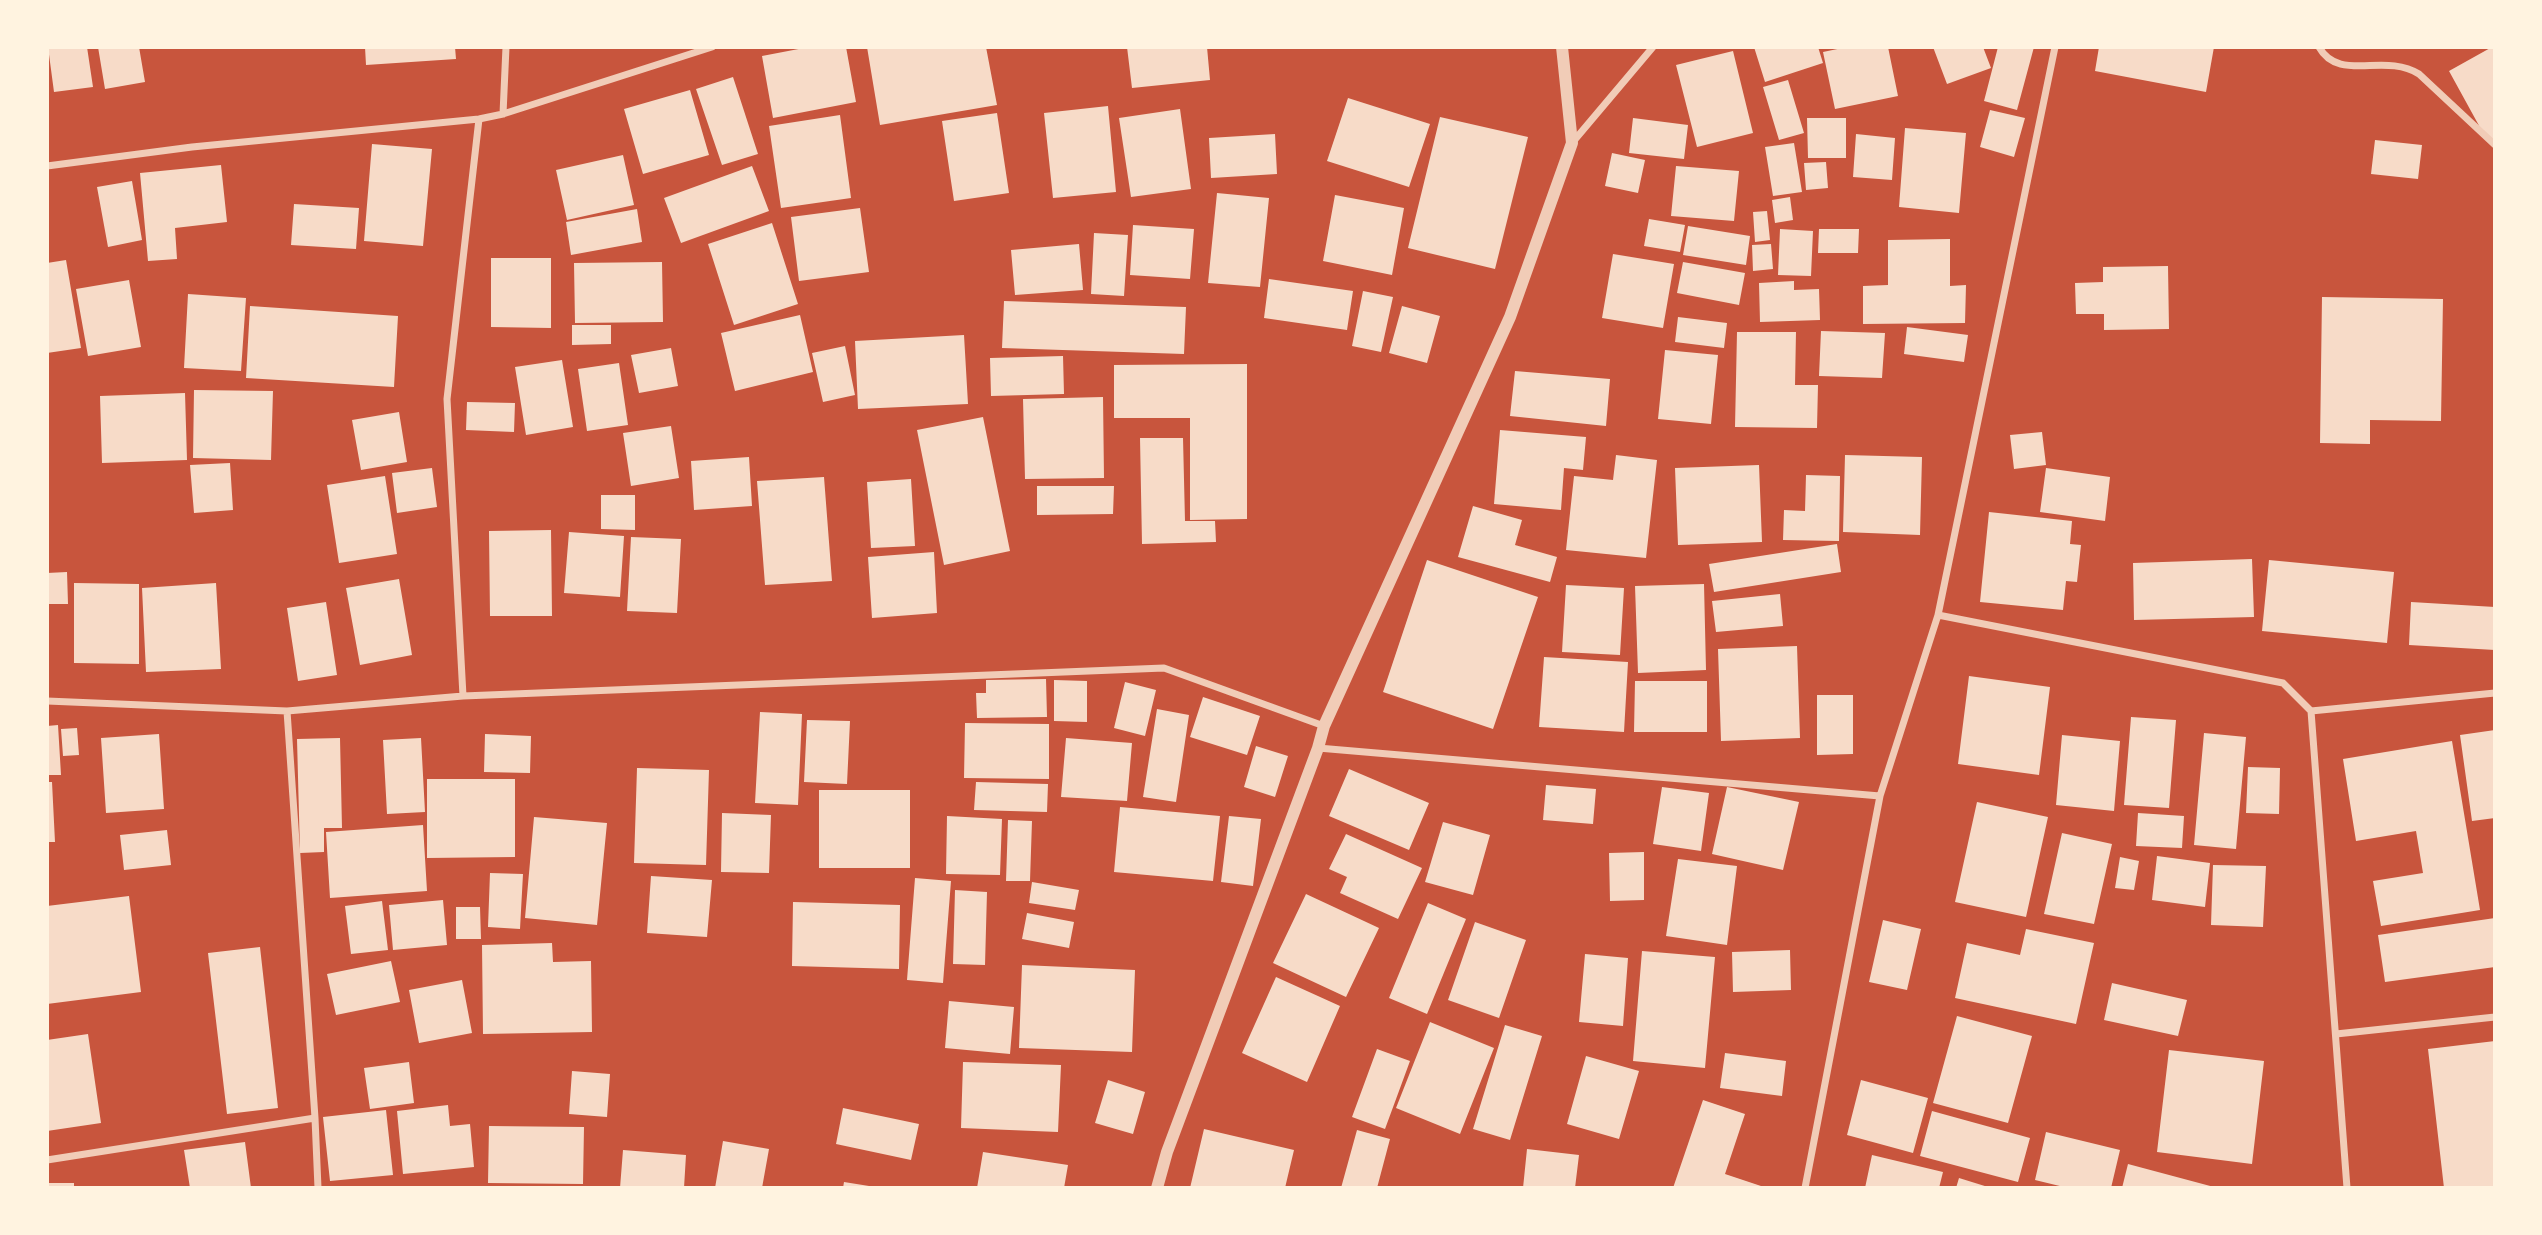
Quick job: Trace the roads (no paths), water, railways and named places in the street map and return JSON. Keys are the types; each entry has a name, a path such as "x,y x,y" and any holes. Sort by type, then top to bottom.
{"street":[{"path":"503,114 506,47"},
{"path":"47,166 191,147 479,119 503,114 712,47"},
{"path":"1562,47 1572,143"},
{"path":"1157,1188 1167,1152 1324,726 1510,317 1572,143 1653,47"},
{"path":"1805,1188 1880,796 1938,615 2055,47"},
{"path":"2319,47 2324,56 2334,63 2347,66 2406,66 2495,145"},
{"path":"463,696 447,399 479,119"},
{"path":"1938,615 2283,683 2311,711 2347,1188"},
{"path":"47,701 287,711 463,696 1164,668 1324,726"},
{"path":"2311,711 2495,692"},
{"path":"287,711 318,1188"},
{"path":"1318,748 1880,796"},
{"path":"2336,1034 2495,1017"},
{"path":"47,1160 315,1118"}]}
